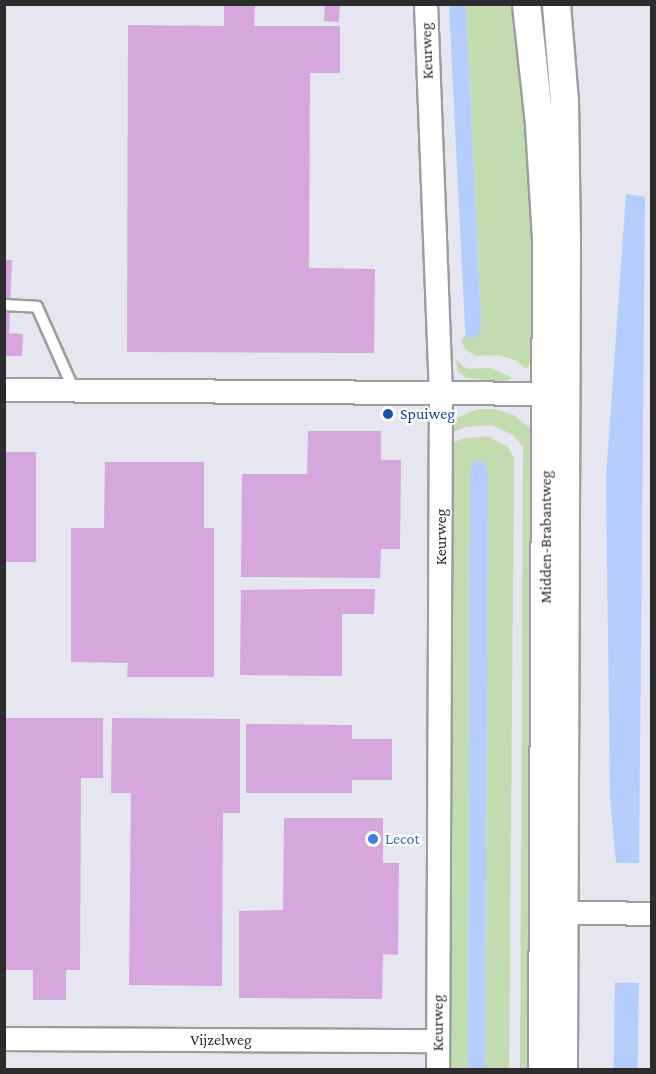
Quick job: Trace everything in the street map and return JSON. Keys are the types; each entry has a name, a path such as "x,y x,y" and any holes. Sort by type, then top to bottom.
{"street":[{"name":"Keurweg","path":"426,4 441,393 438,1070"},
{"name":"Midden-Brabantweg","path":"526,4 539,124 556,394"},
{"name":"Midden-Brabantweg","path":"556,4 564,101 556,394 554,912 563,1070"},
{"path":"4,390 556,394"},
{"path":"554,912 651,914"},
{"name":"Midden-Brabantweg","path":"542,1070 554,912"},
{"name":"Vijzelweg","path":"4,1039 438,1041"}],"lane":[{"path":"4,305 37,307 74,391"}],"shaded area":[{"path":"5,5 651,5 651,1069 5,1069"}],"green space":[{"path":"466,5 516,5 535,207 539,349 526,369 517,361 499,355 476,356 465,349 461,340 466,335 480,332 481,320"},
{"path":"456,360 467,369 490,368 513,378 503,382 467,378 458,372"},
{"path":"478,409 495,409 514,415 530,428 537,441 537,1069 520,1069 523,447 513,435 492,425 466,427 451,433 452,424 457,418"},
{"path":"487,436 508,447 514,458 509,1069 485,1069 488,474 470,471 468,1069 448,1070 451,443 462,439"}],"water":[{"path":"449,5 466,5 481,320 480,332 473,339 466,337 465,329"},
{"path":"626,194 645,197 639,863 616,863 610,799 606,478"},
{"path":"477,460 484,463 488,474 485,1069 468,1070 470,471 472,464"},
{"path":"615,983 639,983 637,1069 614,1069"}],"building":[{"path":"224,4 255,4 254,26 340,26 340,73 310,73 309,268 375,269 374,353 127,352 128,25 224,26"},
{"path":"325,4 340,5 339,22 324,21"},
{"path":"4,260 12,260 9,333 23,334 22,356 4,356"},
{"path":"308,431 381,431 381,460 401,460 400,549 381,549 380,578 241,577 242,474 307,474"},
{"path":"4,452 36,452 36,562 4,562"},
{"path":"105,462 204,462 204,528 214,528 214,677 127,677 128,663 71,662 71,528 104,528"},
{"path":"375,589 374,614 342,614 342,676 240,675 241,590"},
{"path":"4,718 103,718 103,778 81,778 80,970 66,970 66,1000 33,1000 33,970 4,970"},
{"path":"112,718 240,719 240,813 223,813 222,986 129,985 131,793 111,793"},
{"path":"246,724 352,725 352,739 392,739 392,780 352,780 352,793 246,793"},
{"path":"284,818 383,818 383,863 399,863 398,955 383,954 382,999 239,998 239,911 283,910"}],"place":[{"name":"Spuiweg","path":"388,414"},
{"name":"Lecot","path":"373,839"}]}
